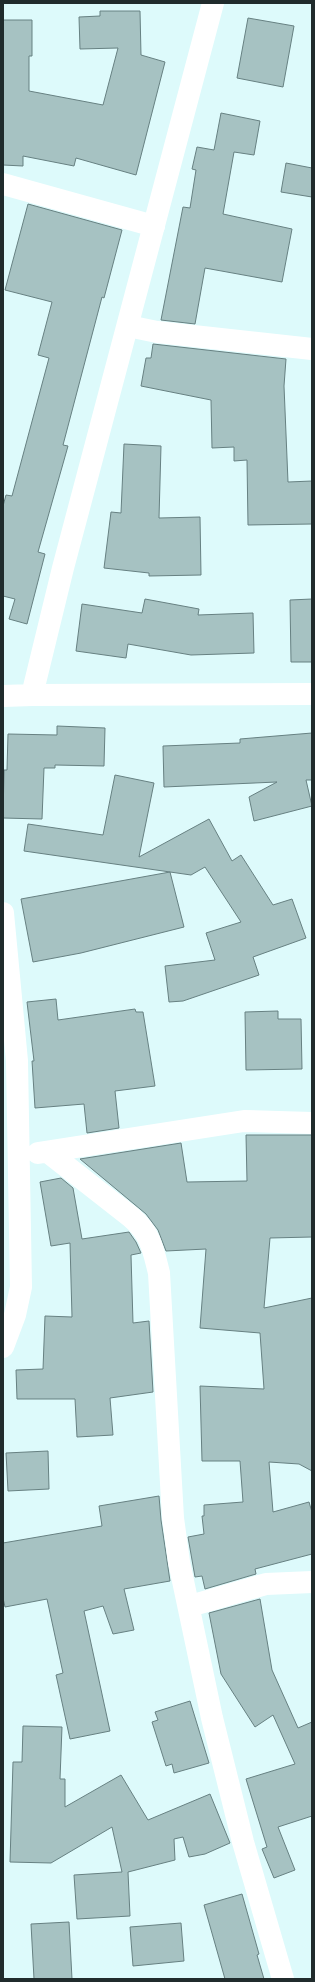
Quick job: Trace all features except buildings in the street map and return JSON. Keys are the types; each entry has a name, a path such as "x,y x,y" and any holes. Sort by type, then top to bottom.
{"street":[{"path":"32,695 63,568 213,3"},
{"path":"3,184 154,226"},
{"path":"128,326 156,332 312,349"},
{"path":"3,696 312,694"},
{"path":"3,913 10,1061 19,1155 21,1287 15,1315 3,1347"},
{"path":"19,1155 48,1152 244,1121 312,1123"},
{"path":"48,1152 142,1226 150,1238 159,1273 173,1518 179,1562 190,1606 212,1718 243,1842 283,1979"},
{"path":"190,1606 266,1584 312,1582"}]}
